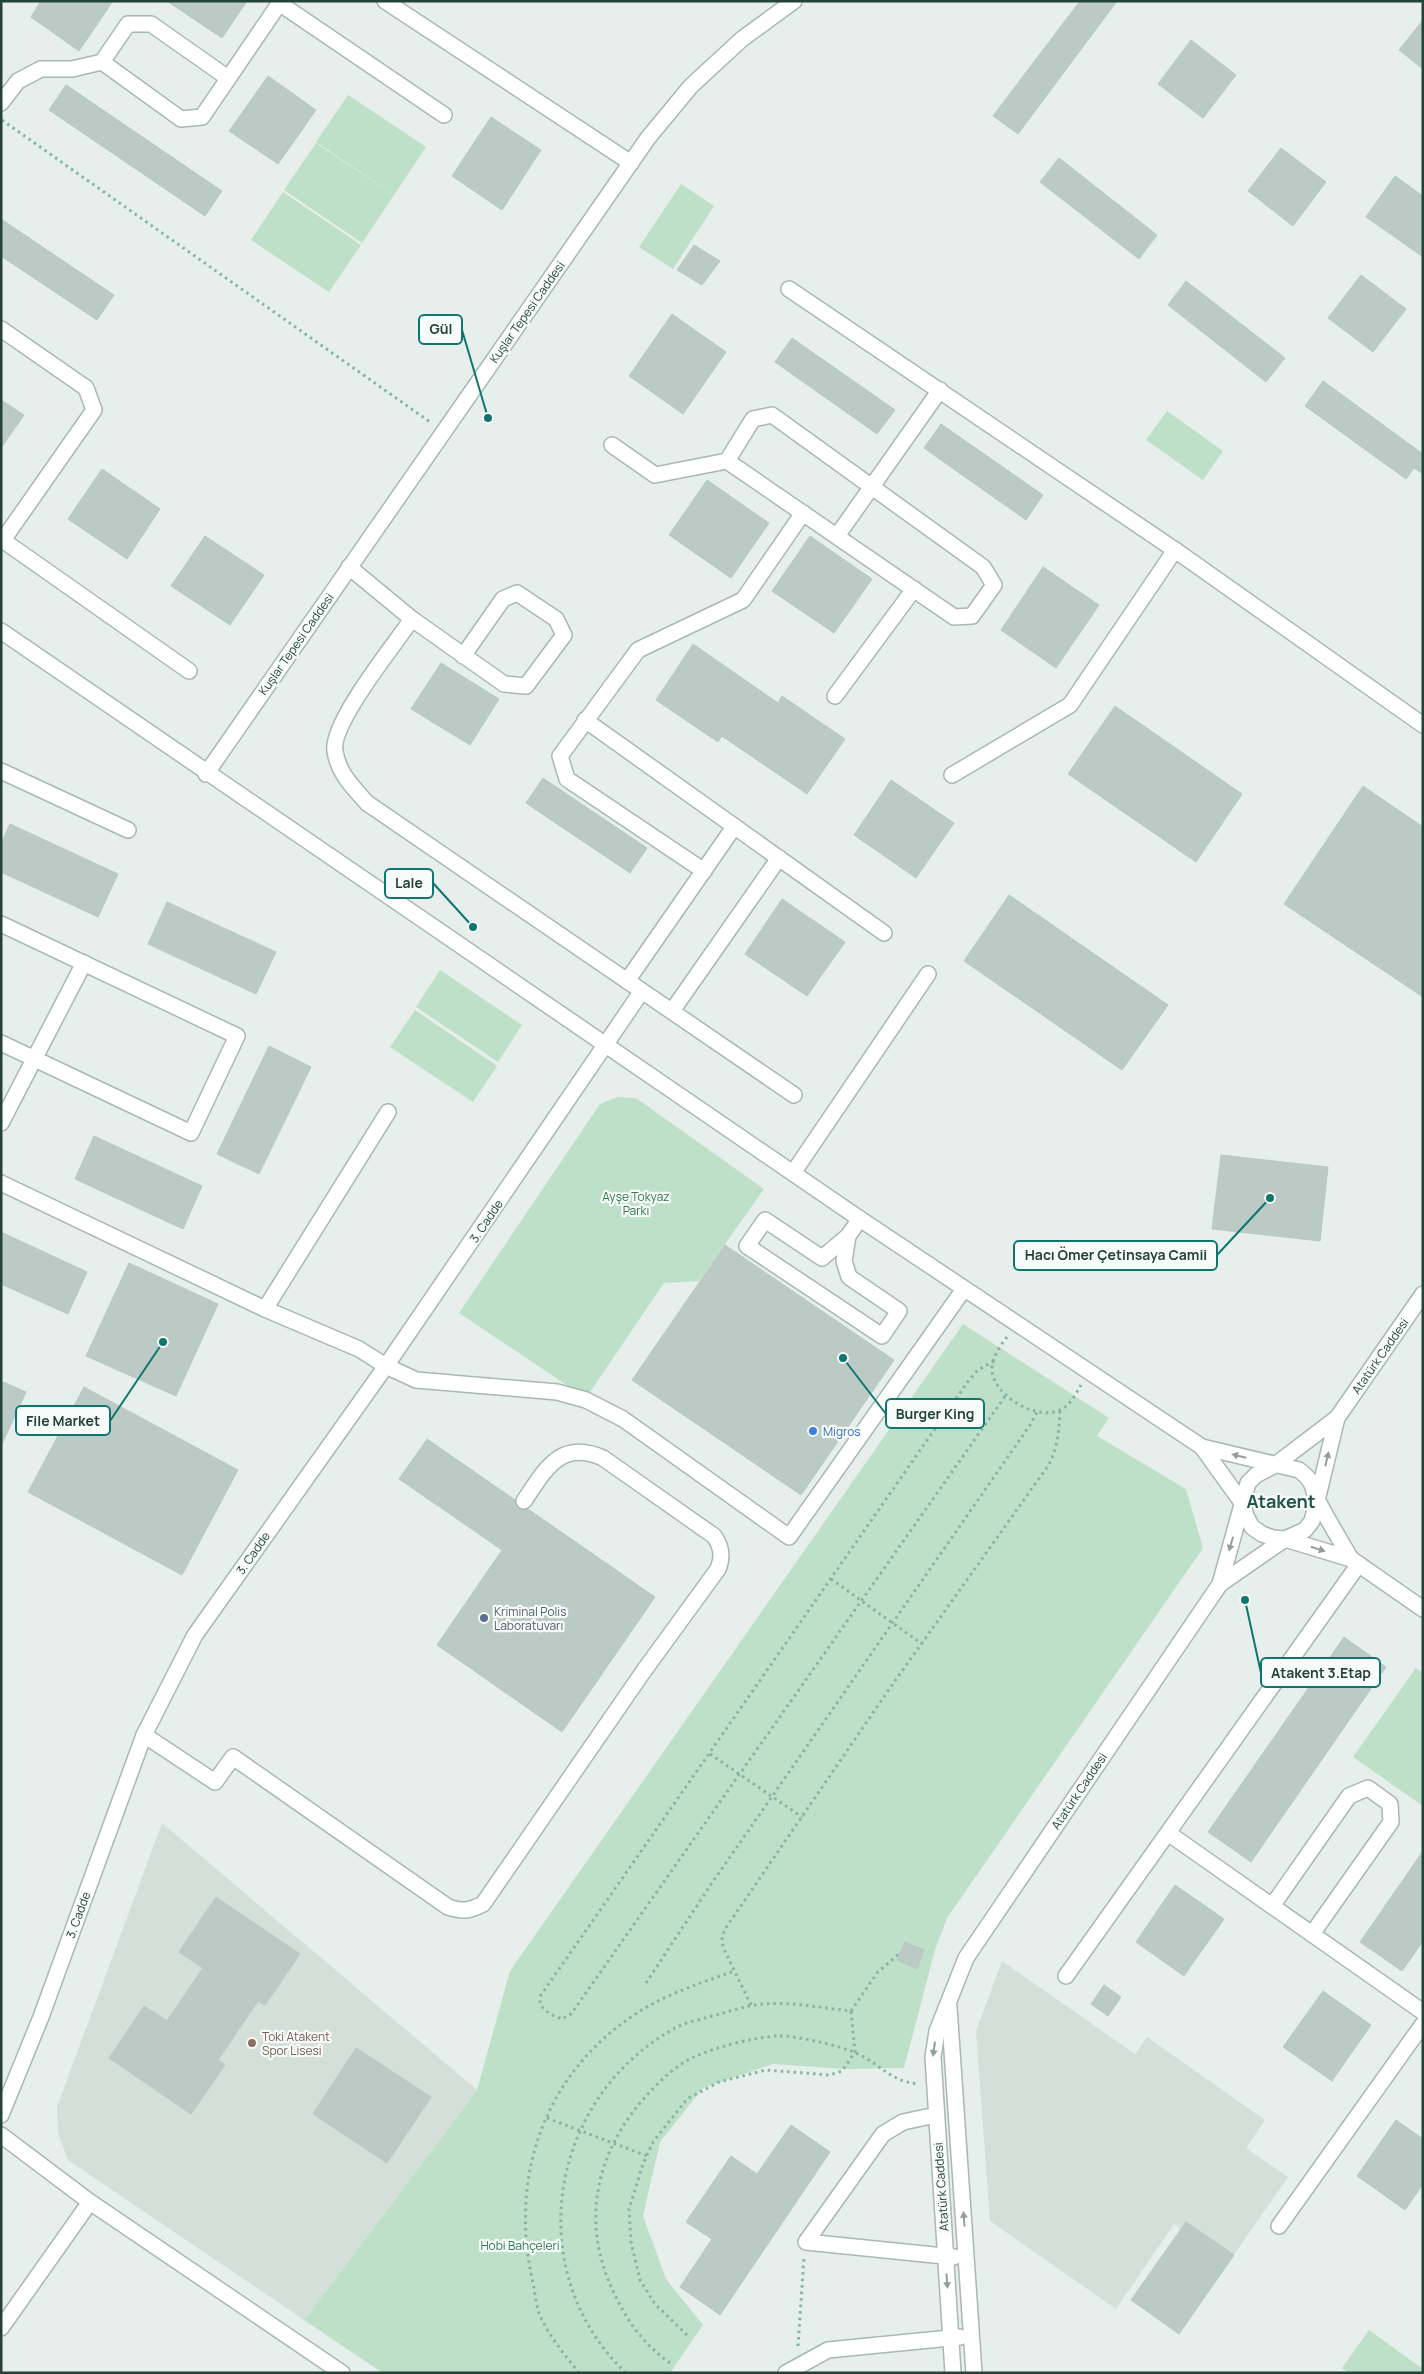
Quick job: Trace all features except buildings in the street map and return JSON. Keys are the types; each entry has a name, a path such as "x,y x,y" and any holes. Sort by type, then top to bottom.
{"street":[{"path":"385,1 631,163"},
{"name":"Kuşlar Tepesi Caddesi","path":"206,774 631,163 690,86 742,39 794,1"},
{"path":"102,62 181,119 202,117 280,2 444,115"},
{"path":"1,103 18,81 41,69 72,69 102,62 128,24 151,24 228,78"},
{"path":"789,289 1175,550 1423,725"},
{"path":"1,329 86,388 94,410 2,540 189,671"},
{"path":"837,536 940,390"},
{"path":"612,445 655,475 727,461 954,617 972,616 994,585 983,567 772,416 753,419 727,461"},
{"path":"704,871 567,779 560,756 638,650 743,600 803,513"},
{"path":"952,775 1070,705 1175,550"},
{"path":"349,567 412,620 463,656 504,684 526,686 564,636 556,620 517,593 503,599 463,656"},
{"path":"835,696 914,589"},
{"path":"412,620 344,716 334,750 343,776 367,803 794,1095"},
{"path":"1,631 206,774 607,1044 792,1173 1202,1447 1299,1470 1315,1488 1317,1500 1355,1561"},
{"path":"585,720 884,933"},
{"path":"1,771 128,830"},
{"path":"627,980 734,827"},
{"path":"672,1011 779,858"},
{"path":"1,924 237,1036 191,1133 1,1042"},
{"path":"1,1123 84,963"},
{"path":"792,1173 928,974"},
{"name":"3. Cadde","path":"1,2115 41,2017 144,1735 195,1635 386,1366 642,991"},
{"path":"265,1309 388,1112"},
{"path":"1,1183 265,1309 359,1349 386,1366 416,1380 557,1392 586,1400 623,1419 789,1537 964,1289"},
{"path":"848,1236 844,1261 849,1277 899,1311 882,1336 747,1246 765,1220 822,1258 848,1236 860,1219"},
{"name":"Atatürk Caddesi","path":"1337,1418 1423,1294"},
{"path":"1220,1584 1248,1483 1337,1418"},
{"path":"1220,1584 1285,1539 1305,1530 1316,1511 1337,1418"},
{"path":"1202,1447 1243,1504 1246,1516 1252,1526 1262,1534 1273,1538 1285,1539 1355,1561 1423,1609"},
{"path":"144,1735 215,1782 233,1757 448,1907 463,1912 470,1911 483,1904 643,1672 718,1569 722,1556 719,1542 714,1536 603,1458 594,1454 572,1452 552,1461 524,1501"},
{"path":"1066,1976 1168,1833 1355,1561"},
{"name":"Atatürk Caddesi","path":"952,2373 934,2086 933,2057 937,2032 966,1958 1220,1584"},
{"path":"1272,1906 1349,1796 1368,1788 1390,1804 1391,1822 1312,1934"},
{"path":"1168,1833 1423,2012"},
{"name":"Atatürk Caddesi","path":"949,2003 974,2373"},
{"path":"1278,2226 1423,2024"},
{"path":"936,2115 903,2122 882,2134 806,2242 966,2258"},
{"path":"1,2135 90,2202 339,2372"},
{"path":"1,2328 90,2202"},
{"path":"791,2370 828,2350 972,2337"}],"path":[{"path":"1,120 444,432"},
{"path":"1016,1323 999,1348 994,1361 994,1376 1006,1395 1036,1412 1050,1413 1060,1410 1070,1401 1089,1372"},
{"path":"994,1361 978,1370 969,1380 541,1995 539,2000 541,2006 547,2011 562,2019 572,2014 1006,1395"},
{"path":"751,2006 723,1948 723,1934 922,1644 1048,1466 1059,1435 1060,1410"},
{"path":"646,1983 772,1797 1030,1426 1036,1412"},
{"path":"830,1579 922,1644"},
{"path":"710,1754 802,1818"},
{"path":"687,2335 655,2304 640,2280 631,2242 629,2209 647,2156 654,2142 687,2099 719,2082 766,2070 830,2075 842,2071 855,2052 851,2011 878,1973 901,1952"},
{"path":"579,2373 562,2351 540,2314 524,2235 525,2187 534,2150 553,2103 571,2073 588,2053 632,2016 678,1991 734,1971"},
{"path":"626,2373 612,2360 582,2314 566,2269 561,2226 562,2187 570,2152 586,2116 618,2073 645,2048 678,2026 751,2006 784,2005 851,2011"},
{"path":"670,2363 641,2338 625,2316 607,2278 596,2242 596,2201 604,2167 614,2143 632,2111 661,2080 693,2057 733,2045 779,2036 825,2044 855,2052 901,2083 934,2086"},
{"path":"547,2118 647,2156"},
{"path":"791,2370 806,2242"}],"shaded area":[{"name":"Toki Atakent Spor Lisesi","path":"162,1823 477,2090 304,2320 68,2160 58,2133 57,2107"},
{"path":"1002,1961 1135,2054 1147,2037 1265,2120 1246,2148 1288,2177 1229,2262 1174,2224 1116,2309 990,2221 976,2031"}],"green space":[{"path":"348,95 426,147 394,195 316,142"},
{"path":"316,143 394,195 362,243 284,190"},
{"path":"681,184 714,206 673,269 639,247"},
{"path":"283,192 361,245 329,292 251,240"},
{"path":"1167,411 1223,451 1203,480 1146,440"},
{"path":"440,970 522,1025 498,1062 416,1007"},
{"path":"415,1010 497,1066 473,1102 390,1047"},
{"name":"Ayşe Tokyaz Parkı","path":"617,1097 636,1098 764,1189 699,1281 664,1283 586,1398 459,1313 600,1104"},
{"name":"Hobi Bahçeleri","path":"963,1324 1109,1418 1097,1436 1186,1489 1203,1548 947,1918 935,1950 904,2068 845,2069 773,2064 703,2088 660,2142 643,2216 666,2279 703,2325 670,2373 383,2373 304,2320 477,2090 510,1971"},
{"path":"1416,1668 1423,1673 1423,1806 1353,1757"},
{"path":"1369,2330 1423,2369 1423,2373 1349,2373 1342,2368"}],"place":[{"name":"Gül","path":"488,418"},
{"name":"Lale","path":"473,927"},
{"name":"Hacı Ömer Çetinsaya Camii","path":"1270,1198"},
{"name":"File Market","path":"163,1342"},
{"name":"Burger King","path":"843,1358"},
{"name":"Migros","path":"813,1431"},
{"name":"Atakent 3.Etap","path":"1245,1600"},
{"name":"Kriminal Polis Laboratuvarı","path":"484,1618"},
{"name":"Toki Atakent Spor Lisesi","path":"252,2043"}],"district":[{"name":"Atakent","path":"1281,1501"}]}
